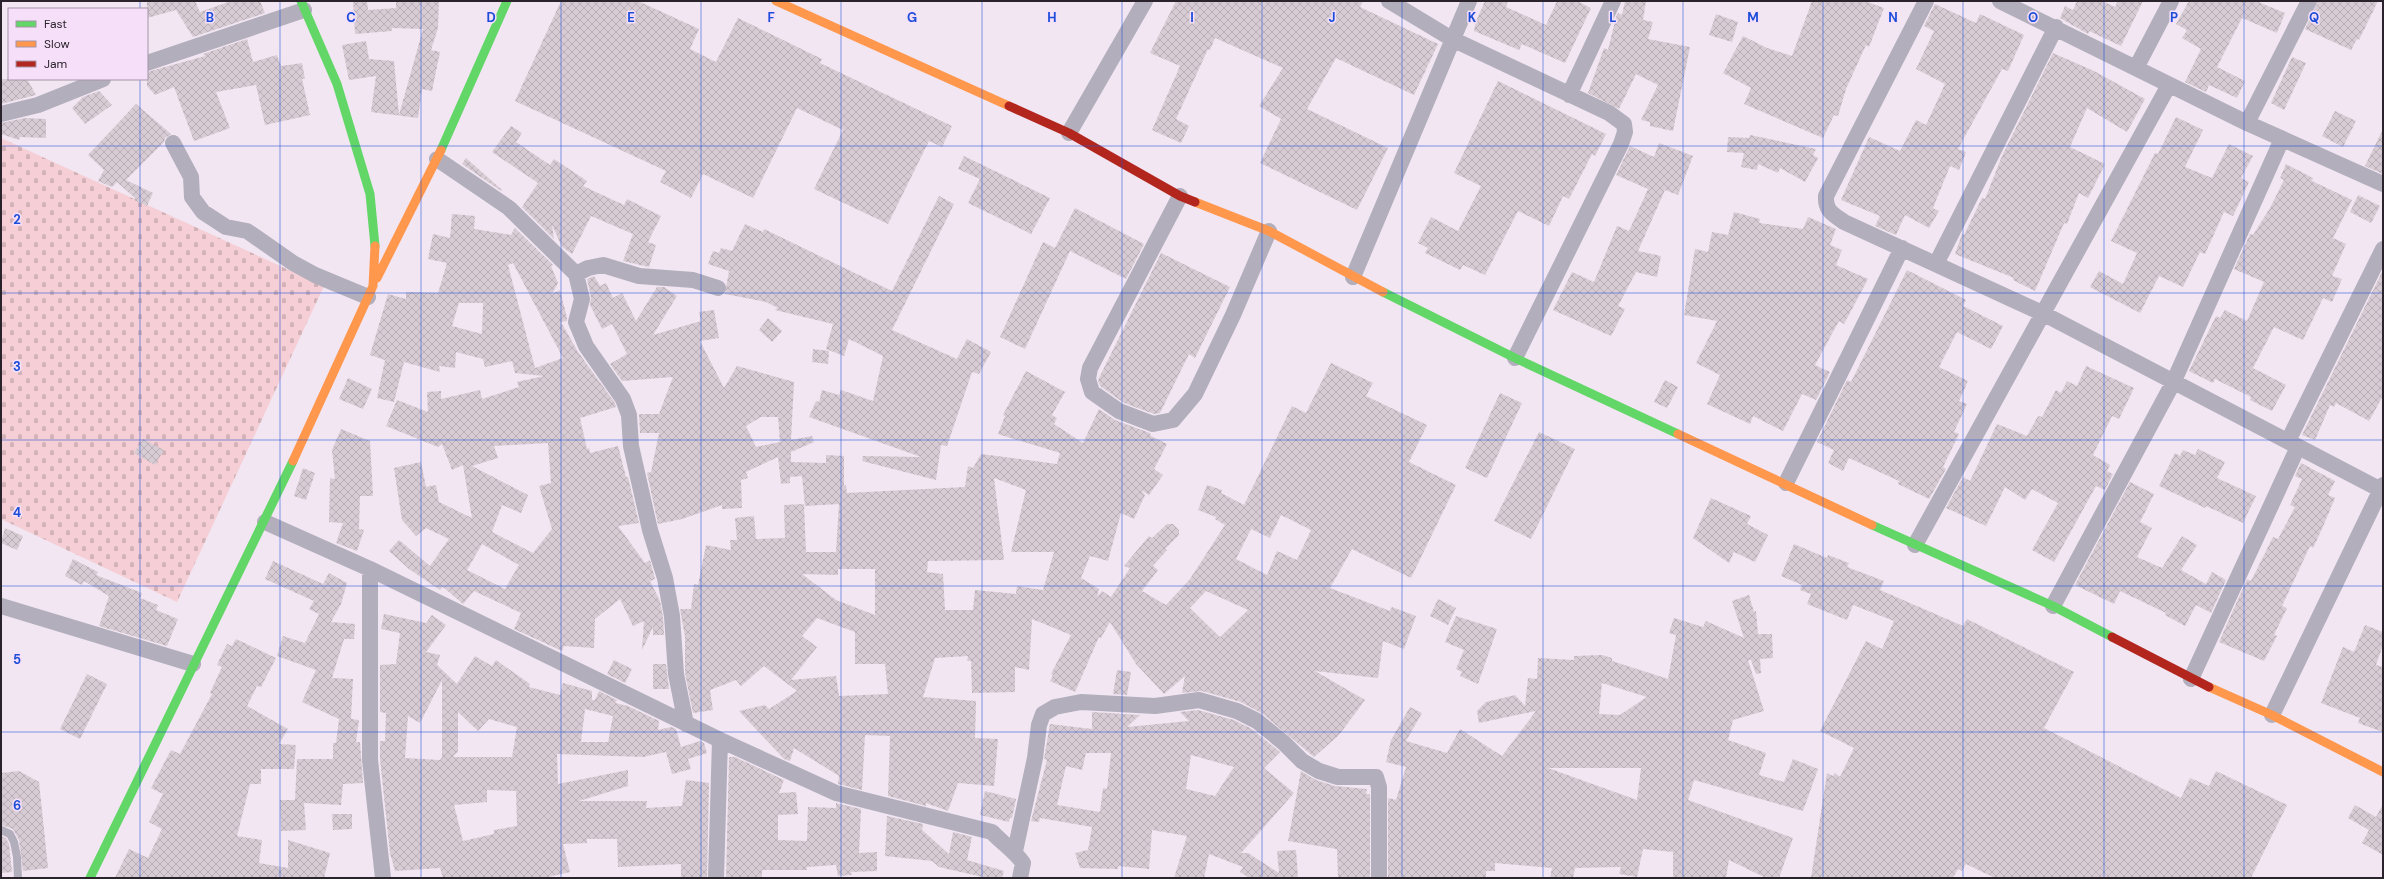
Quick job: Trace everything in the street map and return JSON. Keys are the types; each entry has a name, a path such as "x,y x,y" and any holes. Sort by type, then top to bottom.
{"street":[{"path":"90,878 193,664 265,522 370,291 437,159 507,1"},
{"path":"776,1 1069,133 1180,196 1269,231 1353,277 1515,358 1786,483 1915,545 2053,606 2191,679 2272,715 2383,772"},
{"path":"1069,133 1145,1"},
{"path":"1389,1 1452,39 1615,117 1624,124 1625,132 1515,358"},
{"path":"1353,277 1469,1"},
{"path":"1569,95 1613,1"},
{"path":"1926,1 1826,196 1825,204 1828,211 1844,222 2042,313 2173,383 2382,487 2272,715"},
{"path":"2000,1 2026,6 2056,27 2169,85 2247,123 2383,184"},
{"path":"2136,68 2171,1"},
{"path":"2247,123 2309,1"},
{"path":"148,63 302,6 337,84 370,194 375,249 370,291"},
{"path":"1936,264 2056,27"},
{"path":"1,114 38,105 100,80"},
{"path":"1915,545 2169,85"},
{"path":"2053,606 2173,383 2282,139"},
{"path":"173,143 191,177 192,197 203,212 226,228 247,231 293,263 314,275 370,291"},
{"path":"437,159 509,208 576,274 582,299 576,322 586,346 623,398 629,415 631,446 668,593 672,616 676,674 686,724"},
{"path":"1180,196 1090,368 1088,379 1092,392 1120,411 1153,424 1173,420 1195,394 1234,315 1269,231"},
{"path":"1786,483 1902,248"},
{"path":"2191,679 2293,444 2383,249"},
{"path":"576,274 588,268 603,265 639,276 693,280 718,288"},
{"path":"265,522 370,569 686,724 836,793 992,832 1004,845 1015,851 1023,863 1020,878"},
{"path":"370,569 370,760 383,878"},
{"path":"1,606 193,664"},
{"path":"1015,851 1035,758 1039,725 1043,714 1055,707 1080,702 1155,706 1199,700 1237,711 1257,722 1284,743 1302,761 1319,771 1338,777 1376,777 1379,786 1379,878"},
{"path":"716,878 720,740"}],"lane":[{"path":"1,830 10,834 14,842 18,878"}],"green space":[{"path":"1,138 324,286 177,602 1,519"}],"building":[{"path":"147,1 195,1 200,12 231,1 260,1 265,13 193,37 176,10 148,18"},
{"path":"353,1 367,1 368,10 396,8 396,1 439,1 438,28 431,50 440,52 432,91 422,89 418,118 371,112 376,76 349,80 342,45 366,41 369,59 394,61 399,115 423,29 392,28 392,31 355,34"},
{"path":"561,1 638,1 699,29 690,49 716,62 738,18 822,59 820,63 952,126 942,147 929,141 888,224 814,189 843,130 797,108 753,198 703,174 691,198 660,182 666,171 515,101"},
{"path":"1176,1 1363,1 1360,7 1438,44 1414,95 1336,58 1307,109 1388,148 1357,210 1260,163 1281,119 1259,106 1283,68 1215,38 1210,50 1208,49 1176,119 1189,126 1181,143 1152,130 1180,66 1150,53"},
{"path":"1485,1 1508,1 1506,7 1546,25 1557,1 1577,1 1591,8 1565,63 1522,44 1519,50 1474,31 1476,21"},
{"path":"1625,1 1646,1 1643,20 1653,22 1648,39 1690,47 1673,131 1650,126 1650,122 1641,120 1658,85 1636,74 1619,109 1588,93 1604,48 1608,50 1616,17 1618,13 1622,15"},
{"path":"1812,1 1865,1 1884,8 1869,47 1866,45 1846,89 1838,116 1834,115 1823,138 1744,104 1751,88 1723,73 1743,36 1767,48 1792,56"},
{"path":"2077,1 2102,1 2115,7 2118,1 2143,1 2121,46 2089,31 2088,34 2060,18 2065,6 2073,10"},
{"path":"2189,1 2256,1 2285,13 2277,33 2242,18 2217,67 2245,81 2237,98 2209,85 2206,92 2185,82 2201,49 2182,38 2187,30 2176,24"},
{"path":"2318,1 2378,1 2359,40 2357,39 2351,50 2305,29"},
{"path":"1935,4 1976,23 1980,14 2024,35 2008,71 2002,69 1958,149 1966,152 1959,170 1950,166 1933,208 1939,211 1929,228 1905,215 1896,235 1875,226 1880,216 1841,200 1869,137 1900,151 1916,120 1926,125 1945,84 1916,69 1934,31 1924,26"},
{"path":"1716,14 1738,22 1732,42 1709,35"},
{"path":"247,39 253,62 277,55 281,66 302,63 305,79 302,79 310,115 265,125 256,85 216,92 230,128 194,141 174,87 155,95 147,86 147,80 148,72 205,56 203,54"},
{"path":"2053,53 2094,71 2145,99 2127,132 2087,108 2070,147 2105,164 2088,198 2079,193 2067,224 2064,223 2035,291 2013,280 2014,278 1955,254 1962,234 1964,235 1982,198 1985,199 2002,156"},
{"path":"2292,57 2306,63 2284,110 2271,103"},
{"path":"1,79 28,80 36,95 1,104"},
{"path":"1498,81 1606,134 1595,156 1592,154 1569,199 1563,196 1549,226 1518,211 1485,275 1463,265 1460,270 1425,253 1428,248 1418,243 1431,217 1458,231 1481,186 1454,173"},
{"path":"99,91 112,105 85,124 72,108 83,97"},
{"path":"136,104 171,134 165,138 164,142 126,180 153,193 147,206 134,200 135,198 117,182 112,187 98,181 104,170 88,155"},
{"path":"2335,111 2356,121 2343,147 2322,136"},
{"path":"2176,117 2203,130 2185,167 2212,178 2229,144 2253,156 2241,178 2249,182 2233,216 2224,212 2205,254 2200,252 2183,287 2159,276 2140,313 2090,287 2099,271 2123,284 2137,253 2111,241 2155,153 2158,154"},
{"path":"25,118 46,119 46,138 20,137 19,140 1,134 1,123"},
{"path":"511,126 522,133 516,142 550,165 554,159 587,181 583,186 624,205 627,199 661,216 648,242 656,245 649,267 623,261 633,234 591,216 572,254 562,247 552,225 554,239 522,207 538,183 492,152"},
{"path":"2383,129 2383,174 2365,166"},
{"path":"1750,135 1816,149 1813,155 1818,158 1805,182 1780,168 1778,173 1758,164 1757,170 1741,167 1744,153 1727,152 1728,137 1749,138"},
{"path":"1659,143 1693,156 1678,195 1665,190 1638,251 1661,256 1657,277 1636,272 1618,306 1625,309 1611,336 1553,310 1572,272 1594,282 1617,226 1629,231 1648,189 1616,175 1630,146 1654,157"},
{"path":"964,156 1050,198 1031,234 968,203 980,179 958,169"},
{"path":"466,158 502,190 501,191 462,164"},
{"path":"2286,164 2313,178 2312,181 2352,200 2333,238 2346,244 2332,276 2342,279 2332,302 2323,298 2303,340 2274,327 2253,368 2286,385 2272,411 2250,400 2251,397 2215,379 2213,383 2189,371 2216,316 2220,318 2225,310 2247,321 2264,282 2234,269 2250,234 2253,235 2270,208 2284,180 2280,178"},
{"path":"2358,195 2380,206 2371,223 2350,212"},
{"path":"939,196 954,204 892,330 957,359 967,339 991,352 979,374 972,372 947,446 941,445 936,480 862,461 863,456 921,457 809,417 816,401 819,402 822,390 839,395 841,390 873,401 883,356 849,339 844,356 826,349 833,324 775,310 778,308 766,302 725,294 729,271 708,264 713,251 719,253 721,248 732,251 745,224 763,232 764,229 892,291"},
{"path":"1075,208 1144,244 1126,279 1070,251 1025,349 1000,337 1043,242 1055,248"},
{"path":"1734,212 1760,219 1759,223 1803,229 1808,217 1836,229 1830,245 1842,250 1836,265 1868,279 1844,324 1839,321 1815,365 1830,372 1816,400 1802,394 1783,431 1753,416 1750,424 1707,404 1720,375 1696,363 1717,321 1684,315 1695,249 1708,252 1712,232 1728,235"},
{"path":"452,214 475,216 474,229 511,235 515,228 553,265 551,266 558,283 552,294 560,290 567,318 567,321 561,322 578,352 615,403 616,407 580,418 587,449 589,448 590,453 618,446 626,477 628,477 639,523 618,526 645,563 650,560 655,579 650,581 660,601 663,617 664,635 653,635 653,627 642,650 644,621 633,626 620,599 595,619 594,648 564,646 562,651 514,629 521,613 474,591 463,604 443,587 440,590 409,569 389,551 399,540 430,566 449,539 426,528 416,536 402,520 394,468 421,462 426,487 436,485 439,502 472,518 463,465 452,470 442,444 438,447 386,426 397,400 428,412 427,392 441,391 441,399 480,390 482,399 519,387 517,382 544,376 515,373 512,361 485,367 483,359 456,352 455,368 439,366 440,372 404,362 394,402 377,398 385,360 370,355 388,294 406,299 406,292 438,293 447,263 428,259 433,234 450,238","holes":["513,263 563,358 535,368 508,265","459,303 483,303 482,334 452,326","548,443 551,483 539,486 552,529 533,553 492,532 502,505 521,513 528,495 472,466 498,458 494,446","482,544 519,565 505,589 467,570"]},
{"path":"1161,253 1230,287 1195,358 1189,354 1160,413 1154,414 1124,403 1100,386 1098,380"},
{"path":"1907,270 1966,300 1963,306 2003,326 1991,349 1957,332 1939,367 1968,381 1959,401 1967,404 1954,432 1959,434 1943,467 1946,469 1929,499 1898,484 1899,481 1849,458 1843,471 1828,463 1834,450 1817,442 1847,380 1851,382"},
{"path":"2383,270 2383,396 2369,421 2336,403 2334,407 2330,405 2315,440 2302,435"},
{"path":"594,276 600,286 606,283 613,298 622,293 636,321 657,287 664,287 677,296 653,335 701,321 699,312 714,310 719,338 700,341 724,388 737,366 794,382 791,440 812,436 814,442 791,452 791,462 826,463 826,455 844,456 844,486 846,485 847,493 965,487 968,466 973,468 981,454 1057,464 1060,453 998,434 1005,416 1003,415 1026,371 1065,392 1052,415 1057,418 1054,424 1083,443 1099,409 1115,420 1150,433 1151,436 1167,444 1154,469 1163,475 1149,495 1141,490 1145,495 1134,519 1121,513 1108,561 1090,556 1081,578 1099,589 1097,597 1102,591 1111,597 1130,568 1124,566 1149,536 1152,538 1167,524 1173,524 1179,530 1179,535 1165,549 1167,550 1153,566 1158,570 1142,591 1166,605 1190,579 1225,525 1215,519 1216,517 1198,510 1207,485 1222,490 1221,493 1244,505 1292,406 1306,413 1331,363 1373,383 1366,396 1427,425 1409,462 1456,485 1411,578 1352,549 1330,588 1390,611 1392,607 1416,616 1404,649 1383,641 1378,678 1315,671 1365,700 1339,735 1314,757 1263,714 1241,702 1202,691 1182,693 1185,676 1164,694 1136,664 1110,622 1101,638 1099,637 1075,692 1050,681 1053,675 1051,674 1071,635 1032,619 1029,670 1015,667 1015,692 972,693 971,661 967,661 968,656 935,658 923,697 976,701 975,738 998,739 994,786 958,783 948,811 926,803 926,806 888,796 890,736 865,735 862,790 838,784 839,776 794,748 790,761 784,759 739,711 765,705 769,709 797,691 764,666 741,686 736,680 710,690 713,710 693,713 685,673 685,637 680,609 691,609 694,584 698,585 706,545 731,550 730,540 737,540 735,518 754,516 756,539 785,538 784,505 804,504 806,552 836,552 839,504 805,506 802,476 790,477 790,483 781,484 778,457 746,472 748,478 741,480 742,508 722,509 722,505 682,519 658,524 647,473 651,472 659,433 640,433 639,414 659,414 673,377 622,381 610,364 627,354 612,324 602,329 590,305 591,297 587,279","holes":["761,417 778,417 780,442 756,447 746,426","994,478 1026,490 1011,552 1054,552 1043,590 1017,586 1016,594 975,590 973,610 945,610 943,574 927,572 928,561 1004,560","1281,515 1311,530 1297,560 1277,551 1267,575 1236,559 1251,529 1270,538","838,569 875,569 875,615 836,600 802,574 838,575","1206,591 1248,610 1220,637 1190,608","817,618 855,632 855,664 885,664 888,694 839,696 836,676 791,680 817,647 802,636"]},
{"path":"768,318 782,331 772,342 759,330"},
{"path":"813,349 829,351 828,364 812,362"},
{"path":"2086,366 2134,388 2119,419 2112,416 2093,455 2110,465 2107,471 2113,474 2105,490 2096,486 2054,562 2032,550 2058,503 2032,489 2025,500 2005,487 1986,526 1946,508 1963,477 1970,481 1997,424 2027,436 2038,416 2042,417 2056,390 2061,393 2067,381 2077,386"},
{"path":"348,378 372,389 363,409 339,399"},
{"path":"1665,380 1678,387 1667,408 1654,402"},
{"path":"1500,393 1522,403 1487,478 1465,468"},
{"path":"341,429 370,441 373,496 360,496 359,529 364,530 357,551 336,543 343,523 329,522 330,478 335,479 332,450"},
{"path":"1539,432 1575,449 1531,539 1494,521"},
{"path":"143,439 164,450 155,465 134,453"},
{"path":"2198,449 2225,462 2217,478 2256,496 2243,523 2206,506 2205,508 2159,486 2175,453 2180,456 2183,450 2195,455"},
{"path":"2301,463 2335,481 2328,495 2335,498 2313,548 2310,546 2282,606 2287,608 2274,635 2277,636 2264,661 2219,642 2247,579 2251,581 2273,537 2278,539 2295,507 2290,505 2302,479 2295,476"},
{"path":"303,468 315,473 306,500 294,496"},
{"path":"2130,482 2154,494 2140,522 2152,528 2137,557 2162,568 2182,536 2197,545 2181,570 2206,584 2212,572 2226,580 2211,613 2196,605 2185,626 2165,615 2166,613 2120,591 2114,604 2075,585"},
{"path":"1711,498 1751,516 1747,524 1768,535 1755,562 1734,552 1729,563 1693,538"},
{"path":"5,528 23,536 17,550 1,543"},
{"path":"1794,544 1827,558 1828,555 1849,563 1847,567 1884,581 1880,590 1963,626 1967,619 2074,672 2044,728 2181,798 2190,778 2209,786 2216,771 2287,805 2251,878 1995,878 1966,864 1962,871 1958,869 1953,878 1811,878 1827,773 1833,776 1835,773 1840,777 1854,748 1820,731 1866,641 1882,649 1894,621 1853,605 1847,620 1807,604 1811,594 1800,590 1802,585 1781,576"},
{"path":"73,559 98,572 96,575 142,593 140,598 158,605 156,610 178,619 167,646 99,626 109,596 84,581 82,585 65,576"},
{"path":"273,561 323,584 329,573 347,583 341,604 331,622 355,624 354,639 344,639 332,678 353,679 351,719 359,720 356,742 360,742 363,783 343,784 341,805 304,803 306,830 281,831 280,800 295,800 297,759 333,759 333,743 336,743 339,719 302,702 316,670 277,656 283,636 305,643 319,614 309,609 314,601 265,579"},
{"path":"1749,595 1754,612 1756,611 1758,634 1772,634 1773,658 1760,659 1761,673 1756,674 1751,660 1748,660 1764,711 1733,720 1728,740 1766,753 1759,775 1784,782 1793,759 1818,769 1803,811 1694,780 1688,800 1793,838 1779,878 1766,878 1729,860 1726,878 1673,878 1673,852 1643,849 1637,877 1619,874 1621,867 1575,868 1573,878 1550,878 1552,868 1495,863 1495,871 1486,871 1486,878 1388,878 1388,798 1396,800 1406,767 1386,762 1391,740 1410,707 1422,713 1406,741 1447,753 1460,729 1502,756 1536,711 1479,723 1477,711 1486,702 1515,695 1525,706 1528,678 1537,679 1538,658 1574,660 1574,656 1602,655 1612,658 1612,661 1668,679 1676,635 1669,633 1674,618 1703,627 1706,621 1744,638 1732,601","holes":["1602,683 1647,697 1620,715 1599,714","1548,768 1641,768 1637,800"]},
{"path":"1438,599 1456,608 1448,625 1430,616"},
{"path":"384,614 426,623 432,615 446,625 426,652 440,655 437,665 457,684 475,656 492,666 496,660 530,684 529,687 560,695 563,683 592,691 592,700 595,700 599,691 617,700 615,703 628,706 659,721 658,730 671,727 676,729 681,747 700,741 704,743 707,753 688,759 691,769 672,774 666,752 643,757 557,754 558,784 628,770 628,786 579,801 647,801 646,808 682,806 686,780 709,783 707,878 681,877 681,864 618,867 617,839 587,839 587,843 563,844 570,872 544,878 443,878 440,868 395,871 390,853 380,759 380,741 385,741 386,713 380,712 380,665 396,664 400,633 381,629","holes":["442,680 442,757 440,760 405,758 408,716 420,723","585,709 613,716 608,742 581,742","458,712 478,731 489,719 517,727 512,757 453,757 458,751","487,790 516,791 517,826 494,830 494,834 463,841 454,805 487,802"]},
{"path":"1456,616 1497,629 1478,684 1460,676 1462,672 1456,669 1464,650 1445,642"},
{"path":"2365,625 2383,632 2383,645 2376,665 2383,667 2383,732 2358,723 2360,718 2321,703 2343,647 2354,652"},
{"path":"236,639 276,658 261,687 257,686 247,706 288,729 279,744 296,745 294,769 261,769 261,784 250,784 237,836 262,840 259,863 288,868 288,840 330,853 324,878 115,878 129,849 148,858 162,829 149,822 163,794 151,788 171,750 180,754 212,694 210,693 222,667 217,665 227,644 232,646"},
{"path":"614,660 632,669 625,683 607,674"},
{"path":"653,664 666,664 669,689 653,689"},
{"path":"1117,670 1131,672 1127,695 1113,694"},
{"path":"87,674 107,684 80,739 60,729"},
{"path":"1198,710 1234,720 1252,729 1280,752 1264,768 1294,793 1241,853 1248,853 1279,873 1277,851 1296,850 1298,878 1249,878 1240,872 1243,867 1209,854 1204,878 1174,878 1187,836 1152,830 1149,869 1118,866 1118,869 1080,868 1075,853 1088,850 1092,827 1040,818 1039,822 1031,821 1047,760 1044,759 1050,724 1092,729 1092,712 1140,715 1127,727 1189,721 1180,712","holes":["1086,753 1111,753 1107,789 1103,788 1100,812 1057,805 1066,766 1082,770","1191,755 1234,767 1215,796 1186,789"]},
{"path":"729,757 735,757 784,780 779,793 796,792 798,814 778,815 778,840 807,841 808,807 836,808 836,803 861,809 859,853 877,852 877,871 851,872 852,875 838,876 836,865 807,867 807,870 762,870 762,878 726,878"},
{"path":"19,771 39,782 48,868 23,871 19,840 13,829 1,825 1,773"},
{"path":"1301,771 1316,780 1335,786 1367,789 1366,794 1370,794 1370,878 1338,878 1337,849 1288,841"},
{"path":"985,791 1016,799 1012,818 1010,818 1009,822 980,815"},
{"path":"2383,804 2383,855 2362,843 2369,830 2348,818 2355,805 2376,817"},
{"path":"332,814 352,814 352,829 333,830"},
{"path":"887,816 923,824 922,830 949,854 953,832 972,837 967,860 1004,871 1002,878 987,878 939,867 932,861 885,856"},
{"path":"1,836 6,838 9,844 12,872 1,873"}],"traffic: fast":[{"path":"301,1 337,84 370,194 375,246"},
{"path":"441,150 507,1"},
{"path":"1383,292 1515,358 1678,434"},
{"path":"90,878 293,461"},
{"path":"1872,525 2053,606 2112,637"}],"traffic: slow":[{"path":"776,1 1009,106"},
{"path":"377,278 441,150"},
{"path":"1195,202 1269,231 1383,292"},
{"path":"293,461 373,286 375,246"},
{"path":"1678,434 1872,525"},
{"path":"2209,687 2272,715 2383,772"}],"traffic: jam":[{"path":"1009,106 1069,133 1180,196 1195,202"},
{"path":"2112,637 2209,687"}]}
